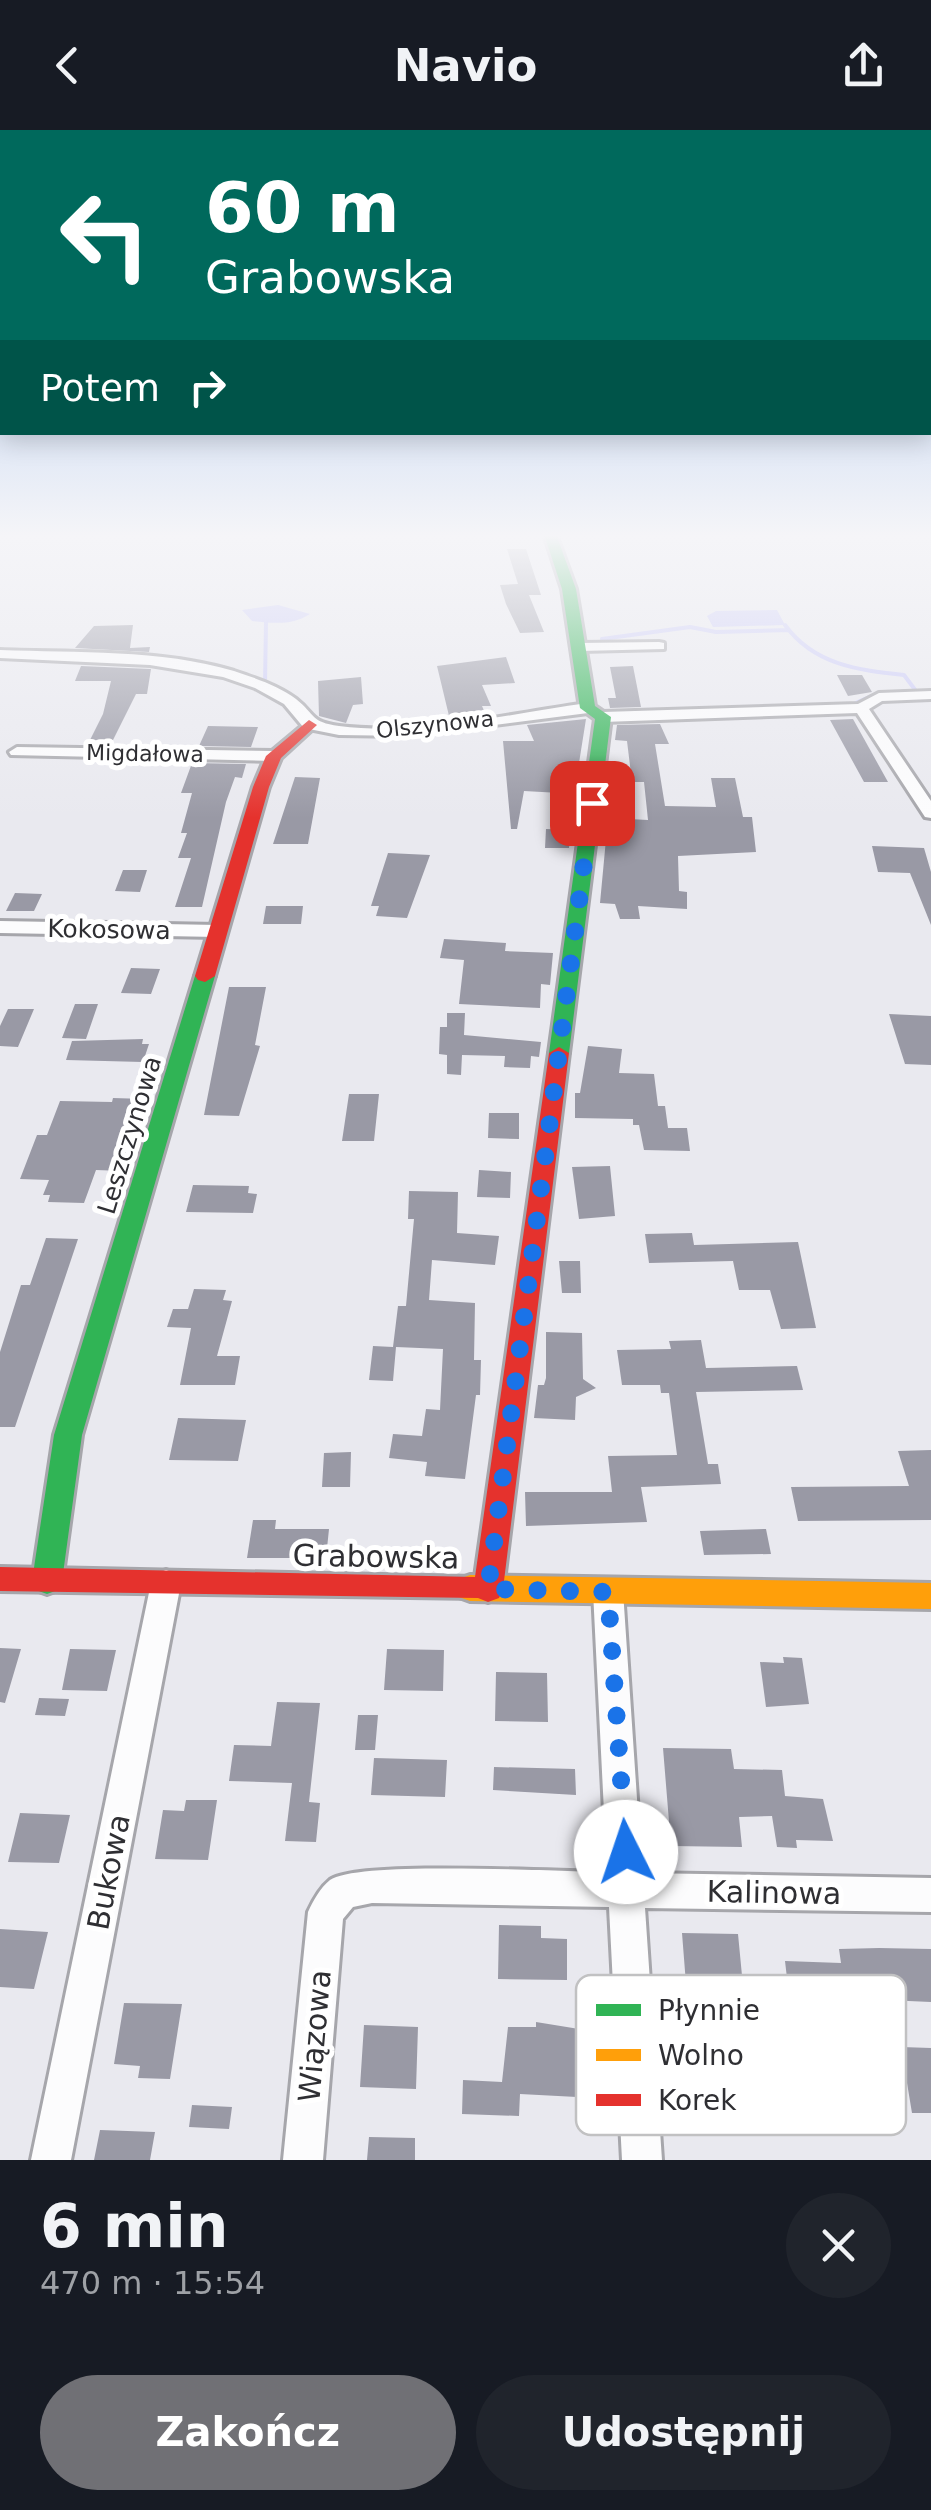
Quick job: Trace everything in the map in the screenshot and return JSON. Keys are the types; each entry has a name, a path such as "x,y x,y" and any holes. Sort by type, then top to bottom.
{"street":[{"path":"488,1589 596,713 577,629"},
{"path":"580,647 659,646"},
{"path":"0,654 188,665 285,698 309,725 274,756"},
{"name":"Olszynowa","path":"309,725 350,732 394,732 596,713 861,708 879,698 931,695"},
{"path":"861,708 931,813"},
{"name":"Migdałowa","path":"16,752 274,756"},
{"name":"Leszczynowa","path":"47,1580 68,1435 274,756"},
{"name":"Kokosowa","path":"0,927 218,931"},
{"name":"Grabowska","path":"0,1579 931,1596"},
{"name":"Bukowa","path":"50,2160 166,1583"},
{"path":"608,1592 633,1975"},
{"name":"Kalinowa","path":"326,1912 342,1892 372,1886 931,1895"},
{"name":"Wiązowa","path":"303,2160 326,1912"},
{"path":"641,2135 642,2160"}],"building":[{"path":"92,629 133,629 130,648 150,647 149,652 75,648"},
{"path":"518,629 543,629 544,632 520,633"},
{"path":"506,657 515,683 482,685 491,706 482,706 486,715 450,720 437,666"},
{"path":"81,666 151,669 147,694 136,694 113,740 90,740 103,714 111,681 75,681"},
{"path":"633,666 641,707 610,708 608,698 616,698 610,667"},
{"path":"837,675 862,675 872,692 848,696"},
{"path":"361,677 363,704 353,705 346,723 319,716 318,681"},
{"path":"586,719 579,763 565,762 560,793 524,791 517,829 511,829 503,741 534,741 527,725"},
{"path":"853,719 888,782 864,782 830,720"},
{"path":"660,724 669,744 655,744 665,806 716,807 711,778 735,778 743,817 752,817 756,852 678,856 679,891 687,892 687,909 638,906 640,919 620,919 615,904 600,903 608,818 648,820 644,782 632,782 627,741 615,740 617,725"},
{"path":"208,726 258,727 251,747 199,746"},
{"path":"192,763 246,764 242,778 235,777 226,802 202,907 175,907 191,858 178,858 187,833 181,833 192,793 181,793"},
{"path":"295,777 320,778 308,844 273,844"},
{"path":"546,829 571,830 569,848 545,848"},
{"path":"872,846 924,848 931,872 931,925 910,873 878,872"},
{"path":"388,853 430,855 407,918 376,916 379,906 371,906"},
{"path":"123,870 147,870 140,892 115,891"},
{"path":"15,893 42,894 34,911 6,911"},
{"path":"266,906 303,906 301,924 263,924"},
{"path":"444,939 506,943 505,951 553,953 550,985 541,984 540,1008 459,1004 464,960 440,958"},
{"path":"131,968 160,969 151,994 121,993"},
{"path":"229,987 266,987 255,1045 260,1046 239,1116 204,1115"},
{"path":"75,1004 98,1004 86,1039 62,1038"},
{"path":"8,1009 34,1009 18,1047 0,1046 0,1026"},
{"path":"447,1013 465,1013 464,1035 541,1042 539,1057 531,1056 530,1068 504,1067 505,1056 462,1055 461,1075 447,1074 447,1055 439,1054 440,1027 447,1027"},
{"path":"889,1014 931,1016 931,1065 905,1064"},
{"path":"143,1039 142,1044 149,1044 143,1062 66,1060 72,1041"},
{"path":"588,1046 622,1049 619,1073 654,1074 658,1106 665,1106 668,1128 687,1128 690,1151 644,1150 639,1125 633,1125 633,1119 575,1118 575,1093 580,1093"},
{"path":"349,1094 379,1094 374,1141 342,1141"},
{"path":"113,1098 145,1099 123,1171 96,1170 84,1203 48,1202 50,1195 43,1195 49,1180 20,1179 37,1135 47,1135 60,1101 112,1102"},
{"path":"489,1113 519,1113 519,1139 488,1138"},
{"path":"610,1166 615,1216 579,1219 572,1167"},
{"path":"479,1170 511,1172 510,1198 477,1197"},
{"path":"193,1185 249,1186 248,1193 257,1194 253,1213 186,1212"},
{"path":"409,1191 458,1192 457,1233 499,1236 495,1265 432,1260 429,1300 475,1303 474,1360 481,1360 480,1395 476,1395 465,1479 425,1476 427,1462 389,1458 393,1434 422,1436 426,1409 440,1410 443,1349 396,1347 393,1381 369,1380 373,1346 393,1347 398,1306 406,1306 414,1219 408,1219"},
{"path":"692,1233 694,1245 798,1242 816,1328 781,1329 770,1290 739,1290 733,1261 649,1263 645,1234"},
{"path":"46,1238 78,1239 15,1427 0,1427 0,1352 21,1285 30,1285"},
{"path":"559,1261 580,1261 581,1293 562,1293"},
{"path":"194,1289 226,1290 223,1300 232,1301 217,1356 240,1356 235,1385 180,1385 191,1328 167,1327 173,1309 188,1309"},
{"path":"546,1332 582,1333 583,1379 596,1388 576,1397 575,1420 534,1418 538,1385 544,1385 546,1378"},
{"path":"701,1340 706,1368 797,1366 803,1390 696,1392 708,1464 718,1464 721,1484 641,1487 647,1522 526,1526 525,1492 612,1492 608,1456 677,1455 669,1393 661,1393 660,1385 622,1385 617,1350 671,1349 669,1341"},
{"path":"178,1418 246,1420 238,1461 169,1460"},
{"path":"931,1450 931,1520 798,1521 791,1487 909,1486 898,1451"},
{"path":"351,1452 350,1487 322,1487 324,1453"},
{"path":"253,1520 276,1520 275,1529 329,1529 326,1558 247,1558"},
{"path":"766,1529 771,1554 704,1555 700,1531"},
{"path":"0,1648 21,1649 5,1703 0,1702"},
{"path":"70,1649 116,1650 107,1691 62,1690"},
{"path":"387,1649 444,1650 443,1691 384,1690"},
{"path":"783,1657 802,1658 809,1704 766,1707 760,1662 784,1663"},
{"path":"496,1672 547,1673 548,1722 495,1721"},
{"path":"39,1698 69,1699 65,1716 35,1715"},
{"path":"277,1702 320,1703 309,1802 320,1803 316,1842 285,1841 292,1783 229,1781 234,1745 271,1746"},
{"path":"358,1715 378,1715 375,1750 355,1750"},
{"path":"663,1748 731,1749 734,1769 782,1770 785,1796 823,1799 833,1841 796,1840 797,1848 777,1847 772,1816 739,1817 742,1847 671,1846"},
{"path":"374,1758 447,1760 445,1797 371,1795"},
{"path":"494,1767 575,1769 576,1795 493,1790"},
{"path":"186,1800 217,1800 208,1860 155,1859 163,1810 184,1811"},
{"path":"20,1813 70,1815 59,1863 8,1862"},
{"path":"499,1925 541,1926 541,1938 567,1939 567,1980 498,1979"},
{"path":"0,1929 48,1932 34,1989 0,1987"},
{"path":"682,1933 738,1934 742,1975 685,1975"},
{"path":"839,1949 931,1949 931,2002 906,2001 906,1975 787,1975 785,1961 841,1963"},
{"path":"124,2003 182,2004 170,2079 138,2078 140,2066 114,2064"},
{"path":"536,2022 576,2029 576,2097 520,2094 519,2116 462,2114 463,2080 502,2082 508,2027 536,2027"},
{"path":"364,2025 418,2027 416,2089 360,2087"},
{"path":"906,2047 931,2048 931,2113 912,2113"},
{"path":"192,2105 232,2107 229,2129 189,2127"},
{"path":"100,2130 155,2132 150,2160 94,2160"},
{"path":"369,2137 415,2138 415,2160 367,2160"}],"waterway":[{"path":"265,684 266,629"},
{"path":"602,639 677,629"},
{"path":"699,629 716,632 788,630"},
{"path":"788,629 823,657 854,668 904,675 916,691 869,697 849,706"}],"traffic: fast":[{"path":"559,1053 603,717 588,708 575,629"},
{"path":"47,1581 68,1435 205,976"}],"traffic: slow":[{"path":"470,1588 931,1596"}],"traffic: jam":[{"path":"205,976 261,787 274,756 309,725"},
{"path":"488,1589 559,1053"},
{"path":"0,1579 470,1588"}],"route":[{"path":"592,803 488,1566 488,1589 608,1592 626,1852"}]}
